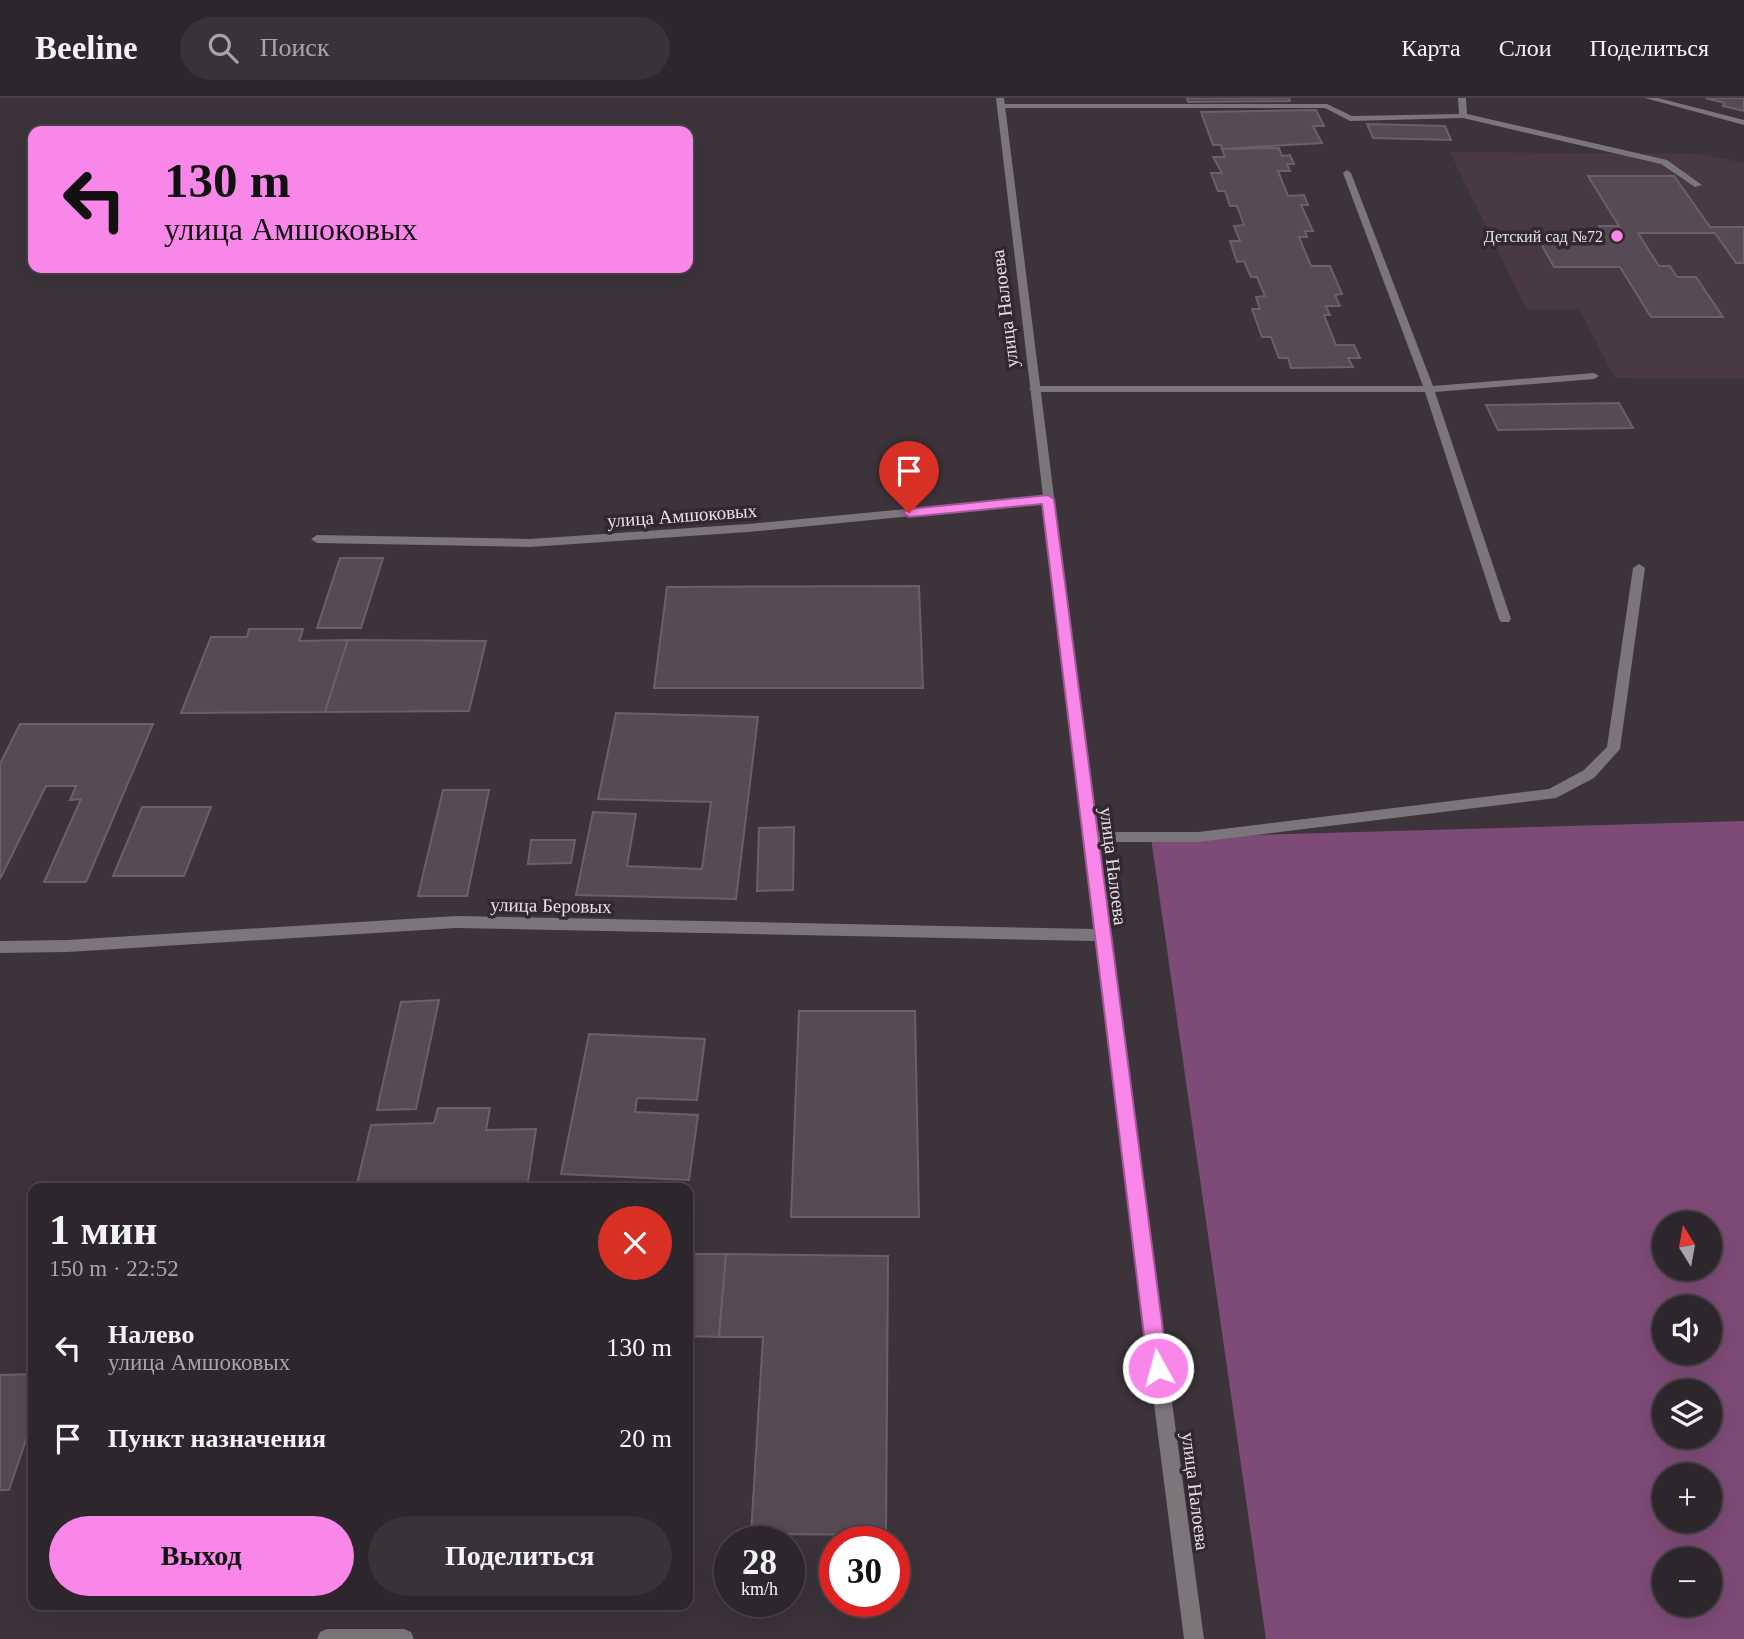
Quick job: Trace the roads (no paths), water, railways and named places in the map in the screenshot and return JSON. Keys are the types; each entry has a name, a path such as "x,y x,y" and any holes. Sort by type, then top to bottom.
{"street":[{"path":"1462,98 1462,116"},
{"path":"1649,98 1744,123"},
{"path":"1000,102 1327,106 1350,119 1462,116 1664,162 1698,185"},
{"name":"улица Налоева","path":"1000,102 1102,935 1194,1639"},
{"path":"1347,173 1429,389 1505,619"},
{"path":"1034,389 1429,389 1594,376"},
{"name":"улица Амшоковых","path":"317,539 530,543 748,528 1048,499"},
{"path":"1090,837 1198,838 1551,794 1589,774 1613,749 1639,568"},
{"name":"улица Беровых","path":"0,947 81,946 456,922 1102,935"},
{"path":"327,1639 404,1639"}],"place":[{"name":"Детский сад №72","path":"1617,236"}]}
